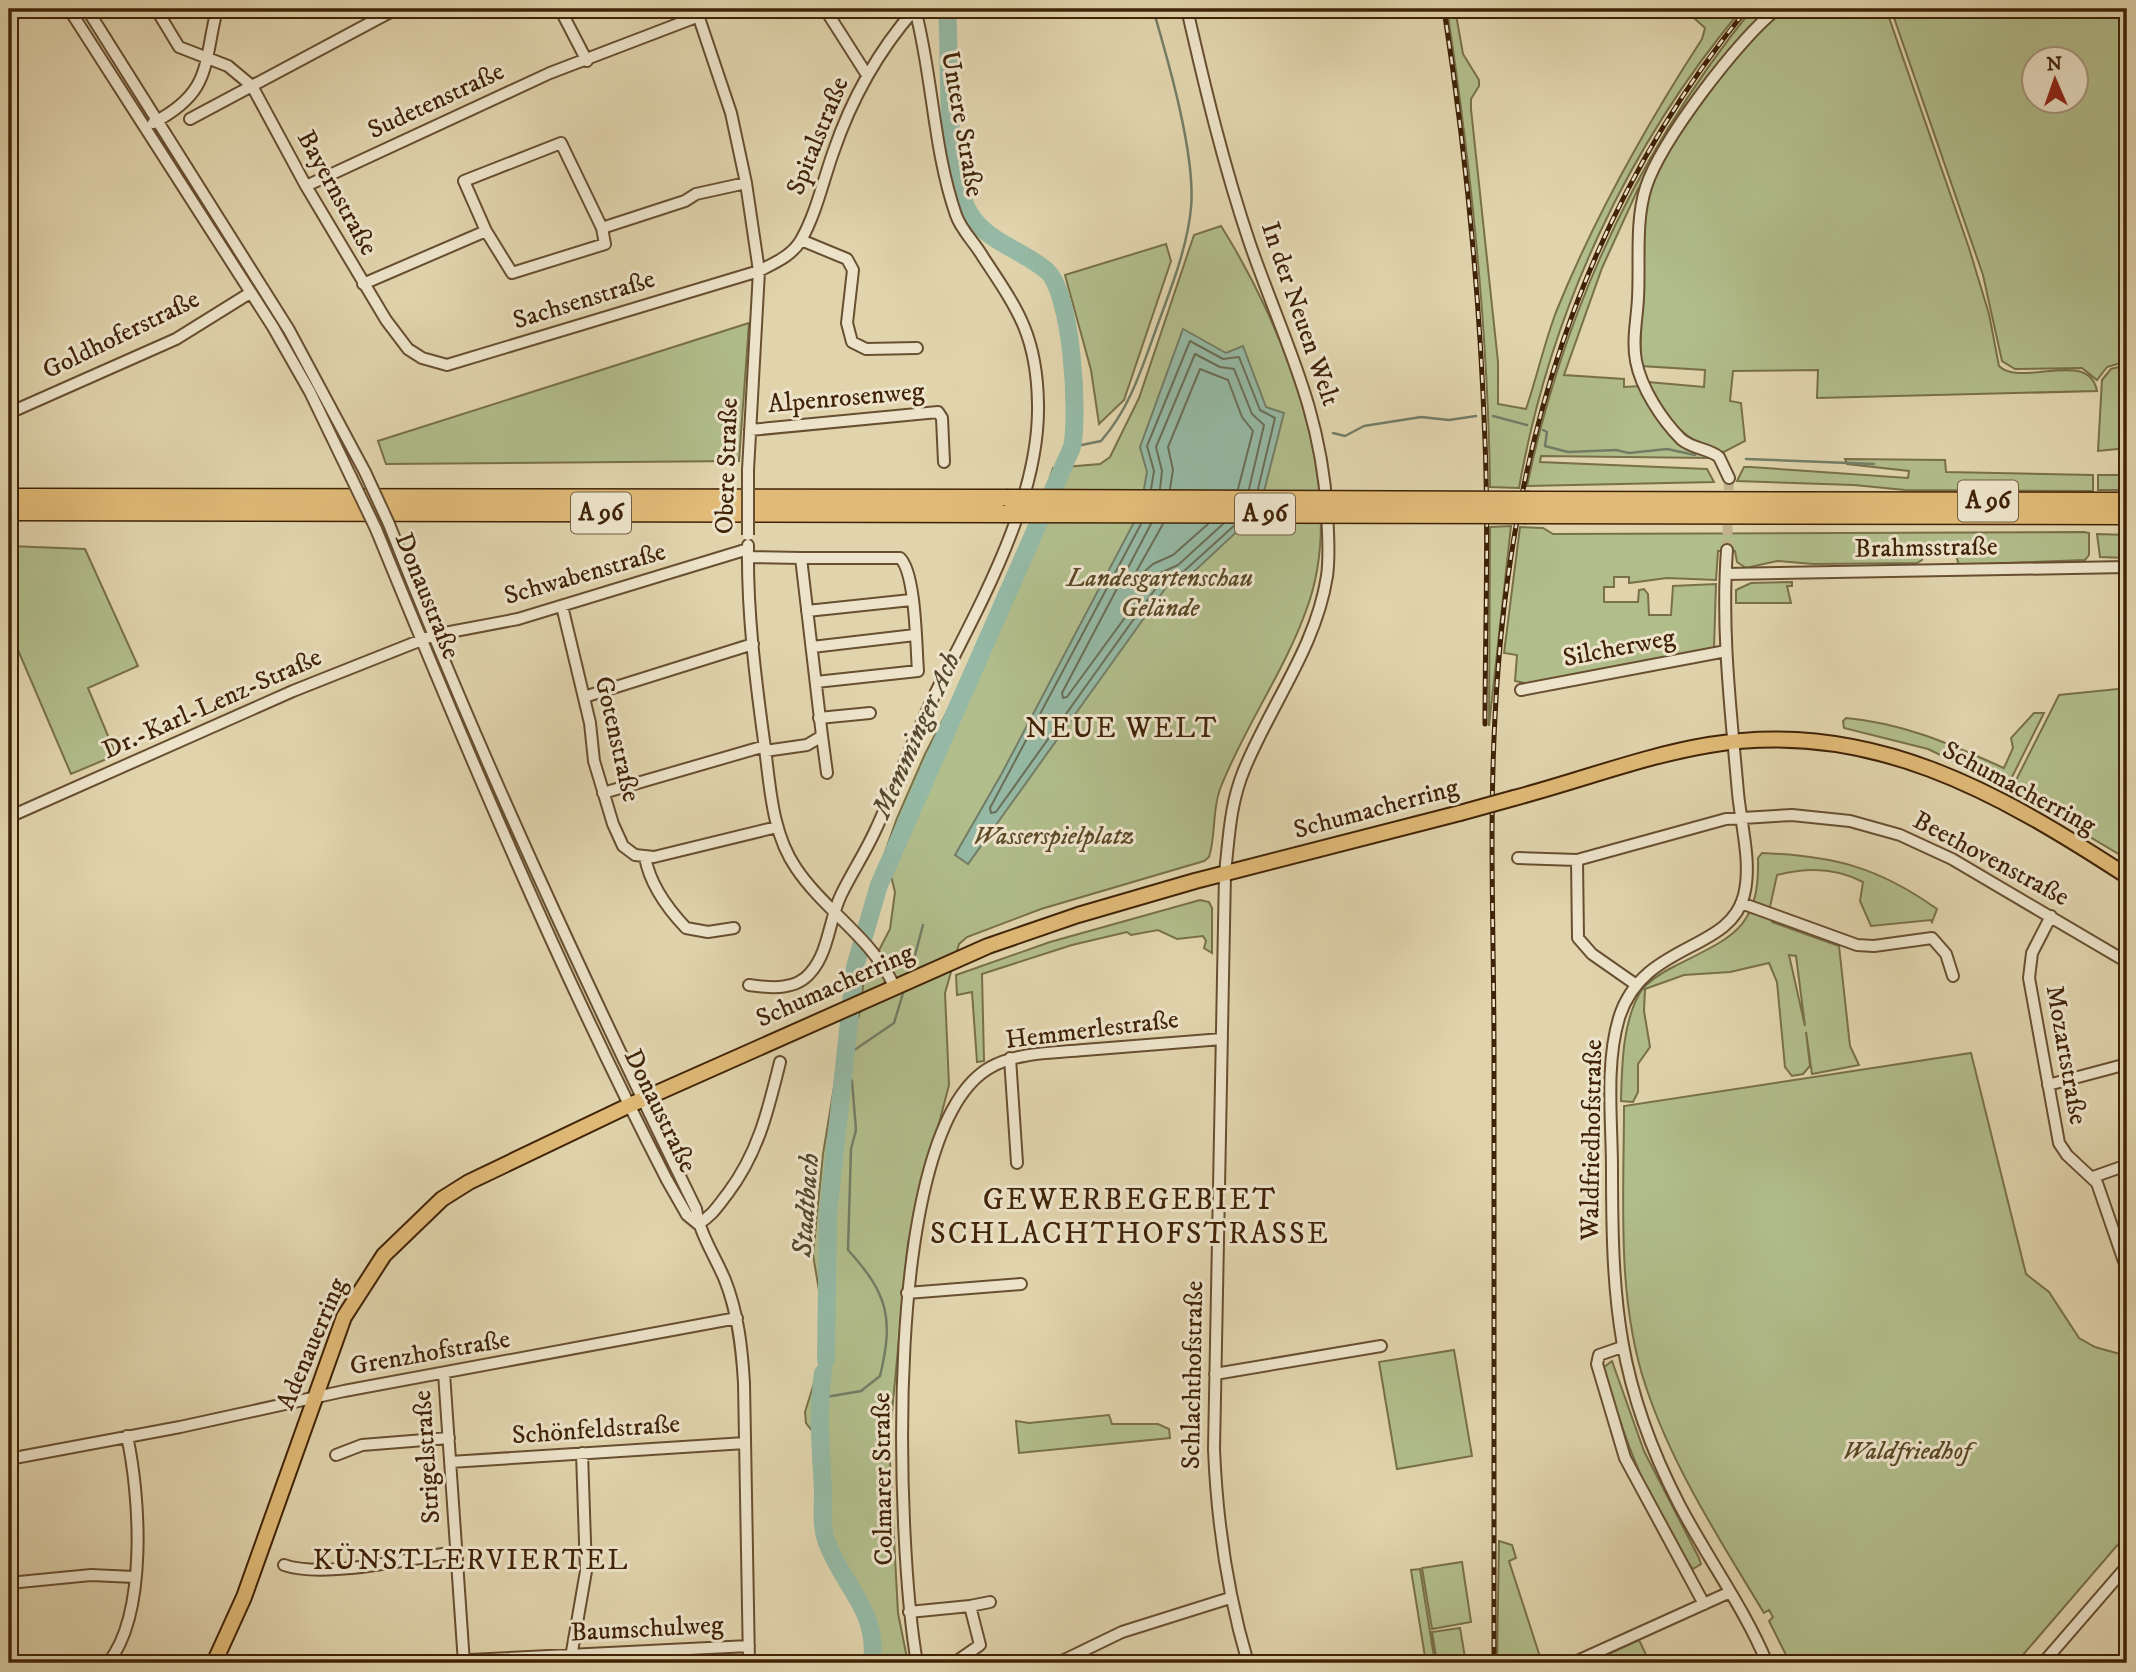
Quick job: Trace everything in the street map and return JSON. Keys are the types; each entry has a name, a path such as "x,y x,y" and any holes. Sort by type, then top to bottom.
{"highway":[{"name":"A 96","path":"9,497 1005,506 2087,508 2104,509 2127,516"},
{"name":"A 96","path":"2104,509 2127,501"},
{"name":"A 96","path":"9,512 1005,506"}],"main road":[{"name":"Schumacherring","path":"636,1102 932,969 1024,932 1226,873 1460,813 1666,755 1734,742 1835,743 1897,755 2009,804 2127,876"},
{"name":"Adenauerring","path":"214,1663 244,1597 344,1317 368,1276 423,1215 469,1182 636,1102"}],"street":[{"name":"Donaustraße","path":"69,9 310,392 376,529 419,640 527,887 636,1102 695,1209 698,1224 724,1279 737,1318 743,1352 749,1663"},
{"name":"Donaustraße","path":"87,9 289,330 365,472 636,1102"},
{"name":"Bayernstraße","path":"156,9 180,47 239,73 252,86 363,284 408,349 422,358"},
{"path":"145,127 191,97 202,80 216,9"},
{"path":"190,119 396,9"},
{"path":"560,9 587,61"},
{"path":"825,9 867,75"},
{"name":"Spitalstraße","path":"759,271 789,255 801,240 838,138 867,75 887,40 915,9"},
{"name":"Untere Straße","path":"835,913 873,835 934,696 978,612 1001,558 1029,477 1038,406 1033,345 1021,314 958,220 945,183 927,54 915,9"},
{"name":"In der Neuen Welt","path":"1186,9 1241,216 1310,402 1320,452 1328,528 1327,573 1320,610 1310,638 1244,771 1232,804 1226,873"},
{"path":"1729,478 1719,457 1689,444 1675,431 1652,398 1637,366 1635,332 1641,214 1648,182 1679,129 1753,30 1777,9"},
{"name":"Sudetenstraße","path":"306,186 550,73 587,61 697,12"},
{"name":"Obere Straße","path":"697,12 731,113 746,183 759,271 748,470 748,553 753,644 777,827 794,867 898,984"},
{"path":"561,143 603,229 605,244 512,273 486,231 464,181 561,143"},
{"path":"603,229 685,201 696,194 746,183"},
{"path":"363,284 486,231"},
{"path":"801,240 846,259 853,270 847,323 852,342 866,349 917,348"},
{"name":"Sachsenstraße","path":"422,358 447,365 459,362 759,271"},
{"name":"Goldhoferstraße","path":"9,413 176,339 250,293"},
{"name":"Alpenrosenweg","path":"750,430 938,412 942,418 944,462"},
{"path":"1727,550 1726,651 1746,884 1741,903 1857,945 1874,946 1932,939 1946,954 1954,976"},
{"name":"Schwabenstraße","path":"434,635 518,619 748,553 802,558 900,558 907,569 911,600"},
{"path":"802,558 827,773"},
{"name":"Brahmsstraße","path":"1726,574 2127,567"},
{"path":"807,611 911,600 918,671 816,682"},
{"name":"Gotenstraße","path":"562,606 590,723 594,761 603,793 623,846 635,855 645,857"},
{"name":"Dr.-Karl-Lenz-Straße","path":"9,817 293,691 434,635"},
{"path":"812,647 915,635"},
{"path":"583,696 753,644"},
{"name":"Silcherweg","path":"1521,690 1726,651"},
{"path":"820,718 870,713"},
{"path":"603,793 765,749 807,745 822,736"},
{"name":"Beethovenstraße","path":"1518,858 1577,860 1713,821 1741,817 1820,816 1875,826 1952,859 2127,962"},
{"path":"734,928 708,932 686,929 661,897 648,873 645,857 777,827"},
{"path":"1577,860 1578,938 1592,954 1635,984"},
{"name":"Schlachthofstraße","path":"1226,873 1215,1374 1217,1514 1230,1598 1248,1663"},
{"name":"Waldfriedhofstraße","path":"1741,903 1731,920 1718,931 1653,967 1635,984 1618,1021 1613,1063 1613,1270 1622,1347 1631,1392 1658,1461 1767,1663"},
{"path":"749,985 788,986 811,973 823,952 835,913"},
{"name":"Mozartstraße","path":"2051,916 2032,953 2029,969 2059,1143 2067,1155 2093,1177 2127,1270"},
{"name":"Hemmerlestraße","path":"972,1080 1010,1058 1222,1039"},
{"path":"1010,1058 1017,1163"},
{"path":"698,1224 711,1217 752,1157 765,1124 780,1062"},
{"path":"2048,1086 2127,1064"},
{"name":"Colmarer Straße","path":"917,1663 909,1612 902,1437 907,1293 917,1224 946,1116 972,1080"},
{"path":"2093,1177 2127,1165"},
{"path":"907,1293 1021,1284"},
{"name":"Grenzhofstraße","path":"9,1459 737,1318"},
{"path":"1215,1374 1381,1346"},
{"path":"1622,1347 1600,1355 1597,1364 1617,1435 1651,1510 1704,1604"},
{"name":"Strigelstraße","path":"444,1373 464,1661"},
{"path":"107,1663 123,1629 134,1577 139,1506 127,1436"},
{"path":"336,1455 362,1445 449,1438"},
{"name":"Schönfeldstraße","path":"450,1462 745,1443"},
{"path":"571,1659 586,1571 582,1454"},
{"path":"284,1564 305,1570 328,1569 456,1552"},
{"path":"2043,1663 2127,1566"},
{"path":"9,1583 91,1575 134,1577"},
{"path":"1573,1663 1728,1593"},
{"path":"1058,1663 1098,1642 1142,1624 1230,1598"},
{"path":"909,1612 990,1602"},
{"path":"954,1663 980,1645 970,1606"},
{"name":"Baumschulweg","path":"408,1663 571,1659 749,1646"}],"green space":[{"path":"1447,9 1455,9 1463,54 1479,80 1479,86 1471,99 1471,109 1498,362 1498,404 1526,409 1556,312 1587,241 1641,139 1702,39 1705,28 1694,18 1674,14 1672,9 1742,9 1663,116 1599,234 1573,295 1551,358 1533,422 1519,488 1490,487 1486,367 1477,247"},
{"path":"1752,9 1770,9 1749,30 1638,189 1602,268 1564,375 1624,379 1624,387 1642,386 1657,411 1709,458 1541,456 1540,462 1707,469 1714,482 1527,486 1562,357 1611,234 1674,118"},
{"path":"1782,9 1886,9 1969,248 1989,314 1999,366 2009,372 2022,373 2068,370 2081,372 2091,378 2097,391 1817,398 1818,370 1733,371 1730,401 1741,403 1745,441 1722,453 1685,434 1669,418 1647,382 1704,387 1705,370 1641,366 1640,265 1646,199 1660,164 1690,116 1748,42"},
{"path":"1891,9 2127,9 2127,361 2107,367 2097,380 2082,368 2015,369 2002,361 1983,275"},
{"name":"Landesgartenschau Gelände","path":"1221,226 1267,311 1304,410 1315,462 1321,513 1318,562 1307,608 1220,789 1209,857 1204,861 1041,909 967,937 959,944 945,993 949,1085 908,1243 889,1444 898,1613 908,1663 877,1663 872,1620 831,1566 820,1543 820,1441 806,1423 805,1412 823,1354 822,1308 813,1255 823,1154 842,1039 859,1016 864,979 890,929 895,892 885,852 925,754 1018,575 1053,468 1100,464 1110,457 1139,398 1194,235"},
{"path":"1166,244 1171,261 1124,400 1099,424 1091,370 1065,275"},
{"path":"749,323 739,461 386,464 378,441"},
{"path":"2127,365 2127,448 2098,451 2102,380 2111,369"},
{"path":"1845,459 1945,460 1946,472 2093,475 2093,491 1905,490 1854,485 1737,481 1744,467 1908,478 1909,471 1847,464"},
{"path":"2098,475 2127,475 2127,490 2098,490"},
{"path":"1511,526 1489,726 1490,527"},
{"path":"1520,527 1543,528 1553,534 2084,532 2089,533 2089,555 2085,560 1959,565 1954,549 1922,550 1922,560 1917,563 1813,564 1777,561 1746,568 1737,562 1735,551 1718,551 1716,580 1667,578 1629,583 1629,577 1614,577 1614,587 1604,587 1604,602 1638,602 1639,590 1644,589 1648,594 1649,615 1671,615 1673,586 1716,584 1714,648 1529,684 1515,681 1517,655 1504,653"},
{"path":"2097,534 2127,535 2127,558 2100,557"},
{"path":"9,546 85,549 138,666 88,688 116,755 71,774 9,629"},
{"path":"1792,582 1792,586 1787,586 1791,603 1736,603 1736,590 1751,583"},
{"path":"2127,688 2127,859 2011,790 2059,695"},
{"path":"2034,713 2044,713 2007,787 1928,749 1844,728 1843,721 1846,718 1908,730 2004,768 2013,748 2011,738"},
{"path":"1762,853 1788,855 1854,866 1895,883 1937,909 1932,922 1871,926 1860,901 1863,882 1842,873 1821,870 1777,875 1770,907 1772,922 1839,946 1850,1046 1859,1065 1812,1074 1806,1032 1810,1066 1803,1074 1792,1076 1785,1067 1777,982 1769,963 1730,972 1684,975 1645,989 1644,1011 1650,1047 1638,1064 1638,1092 1633,1102 1621,1101 1627,1030 1641,991 1661,974 1712,947 1739,928 1754,901 1758,858","holes":["1789,955 1796,956 1805,1026"]},
{"path":"1200,900 1209,902 1212,908 1212,953 1204,948 1206,941 1203,936 1177,939 1158,930 1131,935 1127,932 1072,945 982,974 984,1061 977,1062 972,992 957,995 956,975 1050,942"},
{"name":"Waldfriedhof","path":"1971,1053 2026,1274 2049,1292 2079,1338 2095,1347 2127,1356 2127,1534 2016,1663 1790,1663 1769,1621 1773,1617 1769,1610 1764,1613 1714,1531 1684,1475 1646,1387 1636,1353 1626,1283 1623,1212 1624,1106"},
{"path":"1454,1350 1472,1456 1397,1469 1379,1362"},
{"path":"1612,1361 1644,1451 1699,1558 1701,1564 1693,1569 1664,1525 1639,1472 1604,1367"},
{"path":"1109,1415 1112,1424 1158,1424 1169,1429 1170,1438 1019,1453 1016,1421 1029,1423"},
{"path":"1499,1541 1512,1545 1516,1558 1509,1561 1542,1663 1497,1663"},
{"path":"1462,1562 1471,1622 1432,1629 1422,1568"},
{"path":"1420,1569 1435,1663 1426,1663 1411,1570"},
{"path":"1460,1628 1466,1663 1437,1663 1432,1632"},
{"path":"1639,1640 1650,1663 1589,1663"}],"water":[{"path":"1183,329 1226,353 1243,346 1266,407 1284,413 1259,511 1186,579 1167,586 968,864 955,855 1002,773 1140,511 1147,472 1140,447"}],"waterway":[{"name":"Memminger Ach","path":"826,1360 828,1214 855,967 879,885 1072,447 1074,431 1072,355 1056,284 1047,271 977,224 961,194 952,144 947,9"},
{"name":"Memminger Ach","path":"1072,447 1101,441 1127,403 1171,287 1189,224 1191,187 1185,136 1153,9"},
{"path":"1333,433 1345,436 1364,426 1421,417 1449,420 1476,416"},
{"path":"1493,416 1527,425"},
{"path":"1543,430 1547,432 1545,446 1568,452 1616,450 1629,453 1667,449 1695,455"},
{"path":"1746,459 1874,464"},
{"path":"910,974 923,925"},
{"path":"847,1055 894,1023 904,990"},
{"path":"820,1398 861,1391 880,1376 887,1338 887,1322 879,1294 872,1280 848,1250 851,1149 856,1130 852,1081 845,1071"},
{"name":"Stadtbach","path":"823,1373 820,1417 823,1528 833,1556 865,1613 873,1644 872,1663"}],"tunnel":[{"path":"1727,550 1729,478"}],"railway":[{"path":"1444,9 1459,117 1480,333 1487,512 1485,724"},
{"path":"1494,1663 1492,801 1495,717 1503,620 1516,525 1536,432 1563,342 1597,254 1639,169 1688,88 1747,9"}],"district":[{"name":"NEUE WELT","path":"1122,728"},
{"name":"GEWERBEGEBIET SCHLACHTHOFSTRASSE","path":"1130,1217"},
{"name":"KÜNSTLERVIERTEL","path":"471,1560"}],"park label":[{"name":"Wasserspielplatz","path":"1054,836"}]}
